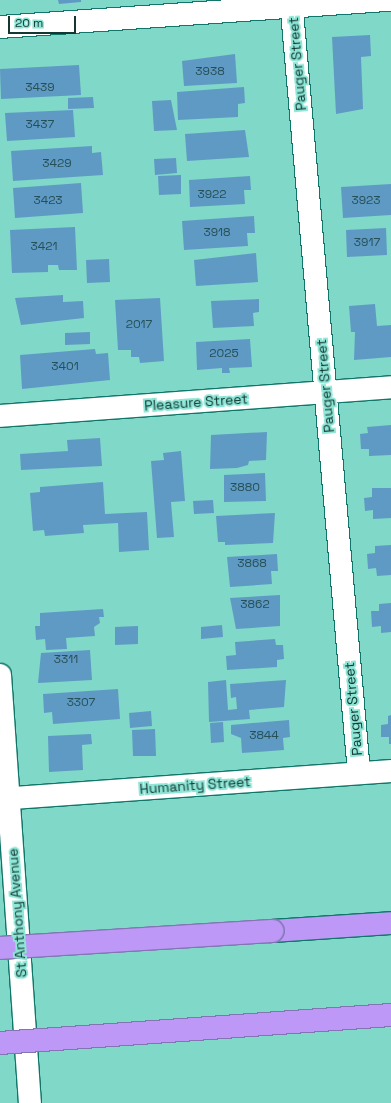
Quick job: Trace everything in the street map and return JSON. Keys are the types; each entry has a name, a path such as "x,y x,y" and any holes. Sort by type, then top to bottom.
{"highway":[{"path":"0,948 391,923"},
{"path":"0,1043 391,1015"}],"street":[{"path":"0,27 291,4 391,0"},
{"name":"Pauger Street","path":"291,4 359,773"},
{"name":"Pleasure Street","path":"0,416 391,387"},
{"name":"St Anthony Avenue","path":"0,675 5,798 30,1103"},
{"name":"Humanity Street","path":"5,798 391,771"}],"building":[{"path":"58,0 81,0 81,2 59,4"},
{"path":"370,35 371,56 361,57 363,109 336,114 332,37"},
{"path":"235,54 237,83 184,86 182,61"},
{"path":"79,65 81,95 1,99 0,69"},
{"path":"244,87 245,103 238,104 238,117 178,120 177,92"},
{"path":"93,97 94,108 68,109 68,98"},
{"path":"171,100 177,130 154,131 152,101"},
{"path":"73,110 75,137 7,141 5,113"},
{"path":"245,130 249,157 187,161 185,134"},
{"path":"92,146 92,153 101,152 103,175 13,181 11,151"},
{"path":"176,158 177,173 155,175 154,159"},
{"path":"181,175 181,194 159,195 158,176"},
{"path":"250,176 251,190 244,190 245,204 190,207 189,180"},
{"path":"81,183 83,213 15,218 13,188"},
{"path":"391,184 391,215 343,218 341,187"},
{"path":"254,216 255,233 247,233 248,246 184,250 182,221"},
{"path":"75,227 77,270 59,270 58,265 48,265 48,272 12,273 10,230"},
{"path":"386,228 387,255 347,257 346,230"},
{"path":"256,253 258,282 196,286 194,260"},
{"path":"109,259 110,282 87,283 86,260"},
{"path":"63,295 63,302 83,301 84,318 21,325 15,298"},
{"path":"160,298 164,361 140,363 139,357 131,357 131,350 118,350 115,300"},
{"path":"259,299 259,312 253,313 254,326 213,328 211,301"},
{"path":"375,304 377,326 391,325 391,357 354,360 355,332 351,332 349,306"},
{"path":"90,332 90,344 65,345 65,333"},
{"path":"250,339 252,367 229,368 230,373 222,373 222,368 197,370 196,342"},
{"path":"95,349 96,354 108,353 110,380 22,389 20,355"},
{"path":"391,425 391,455 369,456 369,449 361,449 360,434 368,433 367,427"},
{"path":"267,432 266,460 249,461 248,465 237,468 210,469 211,435"},
{"path":"100,438 102,466 21,470 20,454 68,451 67,440"},
{"path":"181,451 185,501 171,502 174,537 157,538 151,461 164,460 163,453"},
{"path":"265,473 266,501 224,502 224,475"},
{"path":"103,482 105,514 147,512 149,550 119,552 118,523 83,525 84,533 45,536 44,530 33,531 30,493 40,492 40,487"},
{"path":"372,488 391,488 391,518 373,519 373,510 365,511 364,498 372,497"},
{"path":"213,500 214,513 194,514 193,501"},
{"path":"275,513 273,543 225,545 225,542 218,542 216,516"},
{"path":"391,545 391,575 377,576 376,568 368,569 367,554 375,553 375,546"},
{"path":"277,554 278,571 271,571 272,584 230,587 227,557"},
{"path":"280,595 280,626 236,629 230,598"},
{"path":"391,603 391,632 381,633 381,626 372,627 371,611 379,611 379,604"},
{"path":"103,609 104,617 99,617 100,623 94,627 95,636 66,638 67,649 46,650 45,639 36,640 35,626 40,626 40,613"},
{"path":"222,625 223,637 201,639 201,627"},
{"path":"138,626 138,644 115,645 115,627"},
{"path":"275,639 276,645 283,645 284,659 277,660 277,667 227,670 226,656 236,655 235,642"},
{"path":"90,650 92,680 38,683 41,653"},
{"path":"226,680 228,710 237,709 236,697 231,698 230,684 286,680 284,707 249,710 250,719 209,722 208,682"},
{"path":"118,689 120,719 53,724 52,712 44,713 43,694"},
{"path":"151,711 152,726 130,728 129,713"},
{"path":"391,715 391,744 389,744 389,737 381,737 381,725 388,724 388,716"},
{"path":"289,720 290,737 283,738 284,750 242,753 241,738 231,734 231,725"},
{"path":"223,722 224,742 211,743 210,723"},
{"path":"155,729 156,756 133,756 132,730"},
{"path":"91,734 92,744 82,745 83,770 49,772 48,736"}]}
